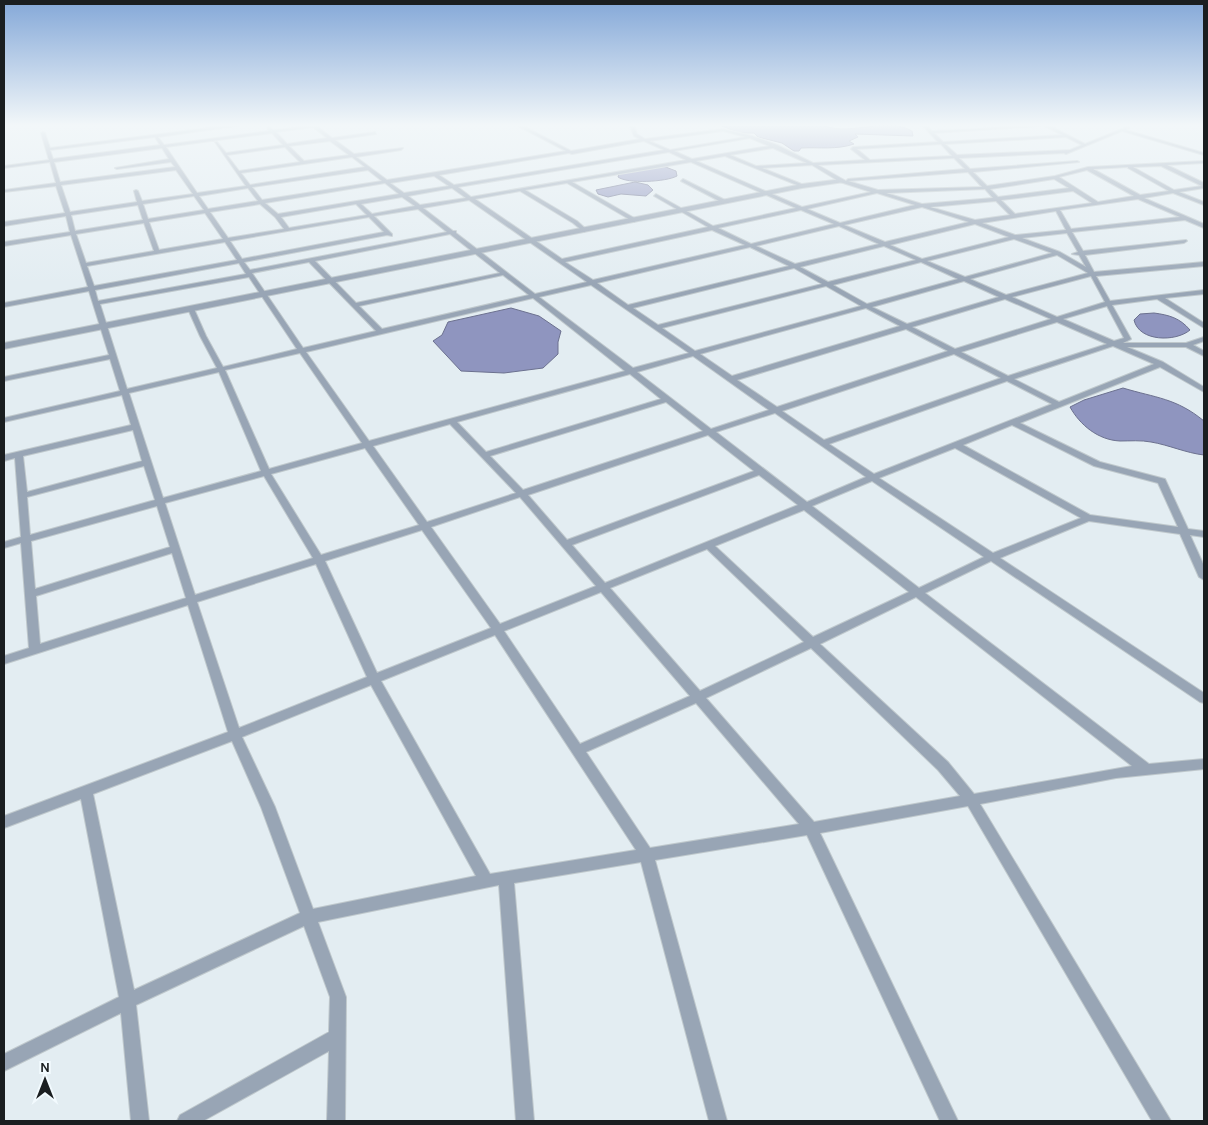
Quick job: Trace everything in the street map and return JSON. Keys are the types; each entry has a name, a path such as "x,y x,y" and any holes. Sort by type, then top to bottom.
{"street":[{"path":"56,178 235,735 268,807 338,997 336,1121"},
{"path":"4,191 102,178"},
{"path":"185,178 301,350 498,630 646,854 718,1121"},
{"path":"244,178 261,202 277,216 288,230"},
{"path":"4,224 300,178"},
{"path":"383,178 1147,770"},
{"path":"4,244 408,178"},
{"path":"443,178 592,283 659,327 694,354 872,477 1204,699"},
{"path":"277,216 498,178"},
{"path":"83,265 586,178"},
{"path":"732,178 1160,364 1204,390"},
{"path":"783,178 802,186"},
{"path":"838,178 919,206 975,222 1060,254 1093,274"},
{"path":"4,346 802,186 871,178"},
{"path":"976,178 1014,216"},
{"path":"561,261 876,192 986,188 1046,178"},
{"path":"1057,178 1098,204"},
{"path":"1106,178 1139,197 1204,226"},
{"path":"1151,178 1174,192 1204,204"},
{"path":"1190,178 1204,186"},
{"path":"683,180 725,202"},
{"path":"568,182 634,220"},
{"path":"629,308 975,222 1204,186"},
{"path":"4,420 919,206 998,200 1074,189"},
{"path":"520,190 575,222 584,230"},
{"path":"136,191 157,252"},
{"path":"656,195 713,228 795,267 866,306 1060,405"},
{"path":"358,203 398,243"},
{"path":"823,443 1008,378 1128,339 1057,210"},
{"path":"659,327 1014,237 1185,218"},
{"path":"96,303 454,232"},
{"path":"4,304 388,233"},
{"path":"4,545 1060,254 1184,241"},
{"path":"311,260 382,332"},
{"path":"731,379 1005,297 1093,274 1204,264"},
{"path":"355,305 506,273"},
{"path":"4,660 319,560 955,351 1109,303 1204,292"},
{"path":"1158,297 1204,326"},
{"path":"191,309 221,369 266,472 319,560 374,680 486,881"},
{"path":"1114,345 1187,345 1204,340"},
{"path":"1187,345 1204,354"},
{"path":"4,379 112,356"},
{"path":"4,822 235,735 374,680 805,506 872,477 1060,405 1160,364"},
{"path":"485,455 668,399"},
{"path":"452,421 522,494 811,828 949,1121"},
{"path":"1014,423 1097,464 1162,481 1204,578"},
{"path":"4,458 135,427"},
{"path":"957,445 1088,518 1204,534"},
{"path":"19,455 35,650"},
{"path":"22,496 147,462"},
{"path":"566,544 760,471"},
{"path":"578,750 698,697 992,557 1088,518"},
{"path":"708,545 942,766 971,800 1162,1121"},
{"path":"30,594 175,548"},
{"path":"4,1063 128,1001 308,916 486,881 811,828 1116,773 1204,764"},
{"path":"86,791 128,1001 140,1121"},
{"path":"506,879 525,1121"},
{"path":"186,1121 337,1037"}],"water":[{"path":"622,178 670,178 647,181"},
{"path":"635,182 648,185 653,190 646,196 621,194 608,197 598,194 596,190"},
{"path":"511,308 539,316 561,331 558,342 558,354 543,368 504,373 461,371 433,341 442,335 448,322"},
{"path":"1154,313 1174,318 1190,330 1176,337 1167,338 1159,338 1143,333 1137,327 1134,320 1140,314"},
{"path":"1123,388 1175,403 1194,413 1204,421 1204,455 1151,442 1120,441 1104,438 1084,425 1070,407 1084,400"}]}
